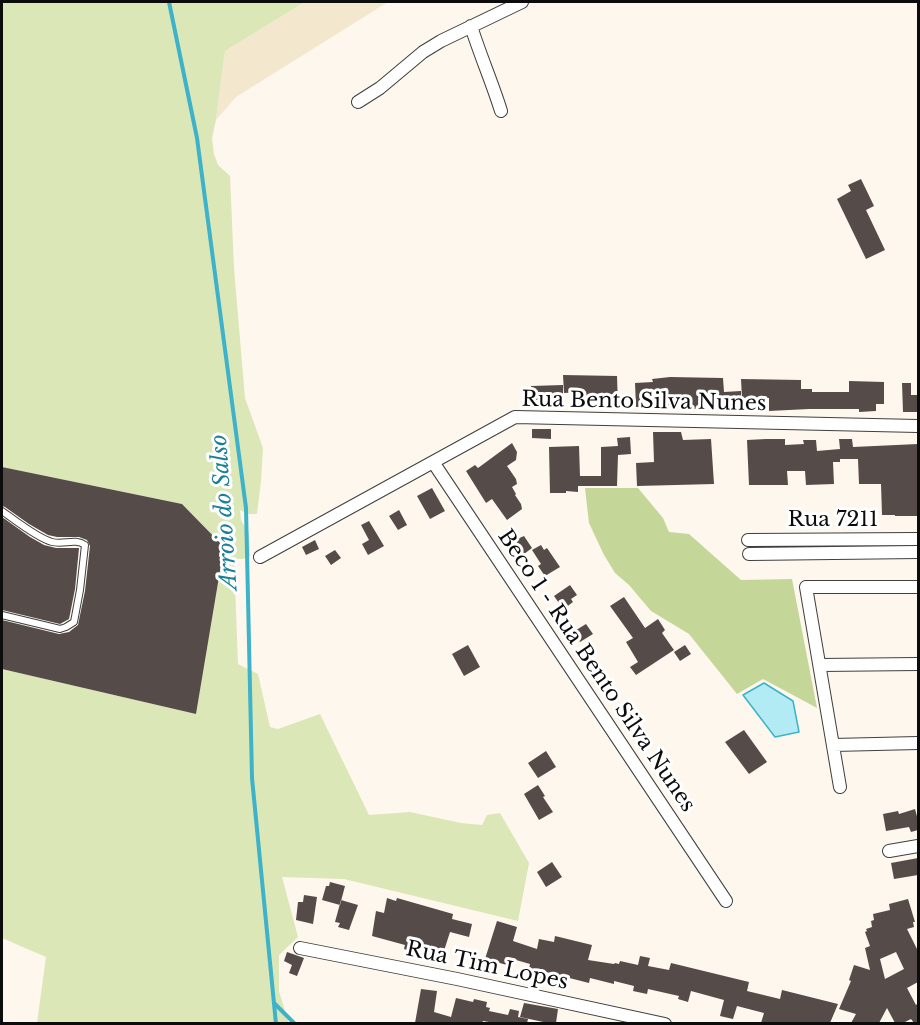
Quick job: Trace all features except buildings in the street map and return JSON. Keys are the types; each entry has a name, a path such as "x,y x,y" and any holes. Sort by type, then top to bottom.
{"street":[{"path":"358,102 441,41 522,2"},
{"path":"471,26 501,111"},
{"name":"Rua Bento Silva Nunes","path":"260,557 515,417 918,426"},
{"name":"Beco 1 - Rua Bento Silva Nunes","path":"433,462 726,901"},
{"name":"Rua 7211","path":"748,540 918,539"},
{"path":"749,554 918,552"},
{"path":"840,788 806,587 918,587"},
{"path":"820,665 918,664"},
{"path":"833,745 918,743"},
{"path":"890,851 918,846"},
{"name":"Rua Tim Lopes","path":"300,948 665,1023"}],"lane":[{"path":"2,511 44,539 54,543 79,541 86,545 74,622 60,629 2,615"}],"shaded area":[{"path":"305,2 388,2 236,97 216,120 225,51"}],"green space":[{"path":"2,2 305,2 225,51 212,138 218,165 230,176 234,268 245,398 263,448 257,514 249,514 240,510 241,520 249,534 250,556 234,559 238,664 258,674 270,727 278,729 320,714 369,815 410,812 482,825 487,815 500,813 529,863 518,921 344,879 282,877 298,937 279,955 279,991 289,1024 37,1023 46,957 2,938 2,669 196,714 224,547 182,504 2,467"},
{"path":"585,488 638,488 663,518 669,532 689,534 741,580 792,579 817,708 763,679 737,694 689,634 651,611 629,585 615,573 589,523"}],"water":[{"path":"764,683 793,701 799,732 775,737 743,695"}],"waterway":[{"name":"Arroio do Salso","path":"169,2 197,138 246,508 252,778 276,1024"},
{"path":"274,1003 295,1024"}]}
